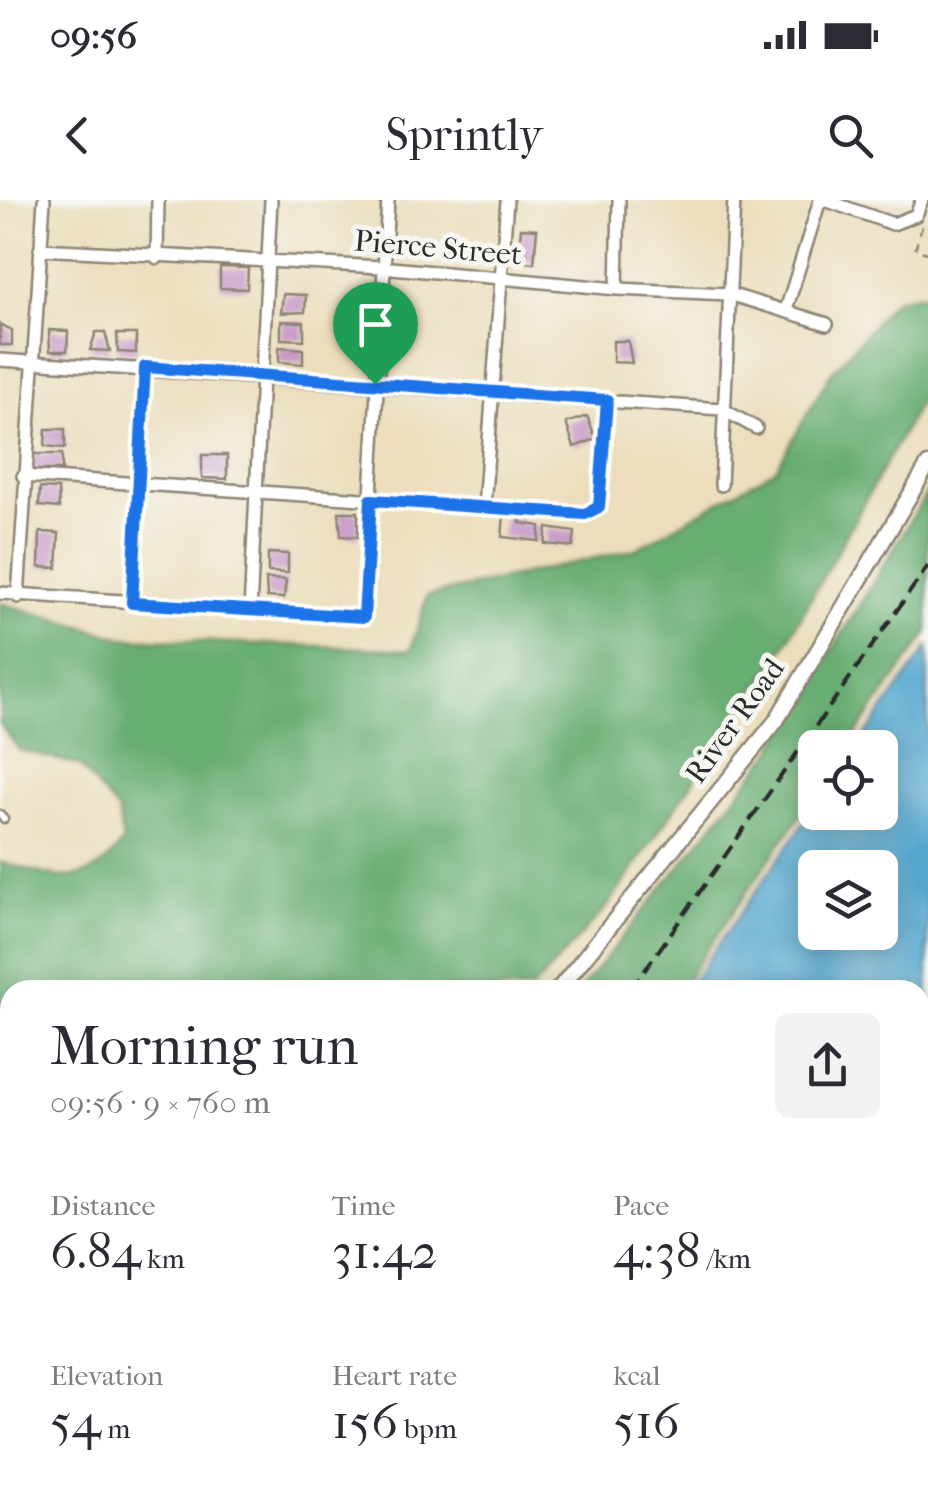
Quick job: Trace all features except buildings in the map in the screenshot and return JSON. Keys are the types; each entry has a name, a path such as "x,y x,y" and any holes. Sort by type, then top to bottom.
{"street":[{"path":"18,597 30,362 44,200"},
{"path":"157,258 158,200"},
{"path":"250,611 271,200"},
{"path":"0,593 364,617 388,200"},
{"path":"484,507 507,200"},
{"path":"617,290 619,200"},
{"path":"721,485 734,200"},
{"path":"786,310 822,200 893,224 916,215 922,200"},
{"name":"Pierce Street","path":"40,249 382,267 617,290 730,294 827,324"},
{"path":"0,360 494,391 722,410 756,428"},
{"path":"132,603 145,367"},
{"path":"23,476 596,512 603,488 607,400"},
{"name":"River Road","path":"566,980 776,720 928,464"}],"path":[{"path":"916,215 925,218 915,250 928,252"}],"green space":[{"path":"928,293 928,387 782,651 608,906 540,980 0,980 0,862 53,876 82,875 110,858 123,842 118,812 79,765 19,750 0,724 0,603 123,638 411,650 427,596 636,549 776,469 829,376 895,299"},
{"path":"928,491 928,632 859,730 798,730 798,818 686,980 588,980 770,754"}],"water":[{"path":"928,647 928,980 693,980 799,830 898,830 898,730 869,730"}],"railway":[{"path":"638,980 928,566"}],"route":[{"path":"145,367 375,384 607,400 599,507 596,512 585,514 371,500 364,617 132,603 145,367"}]}
